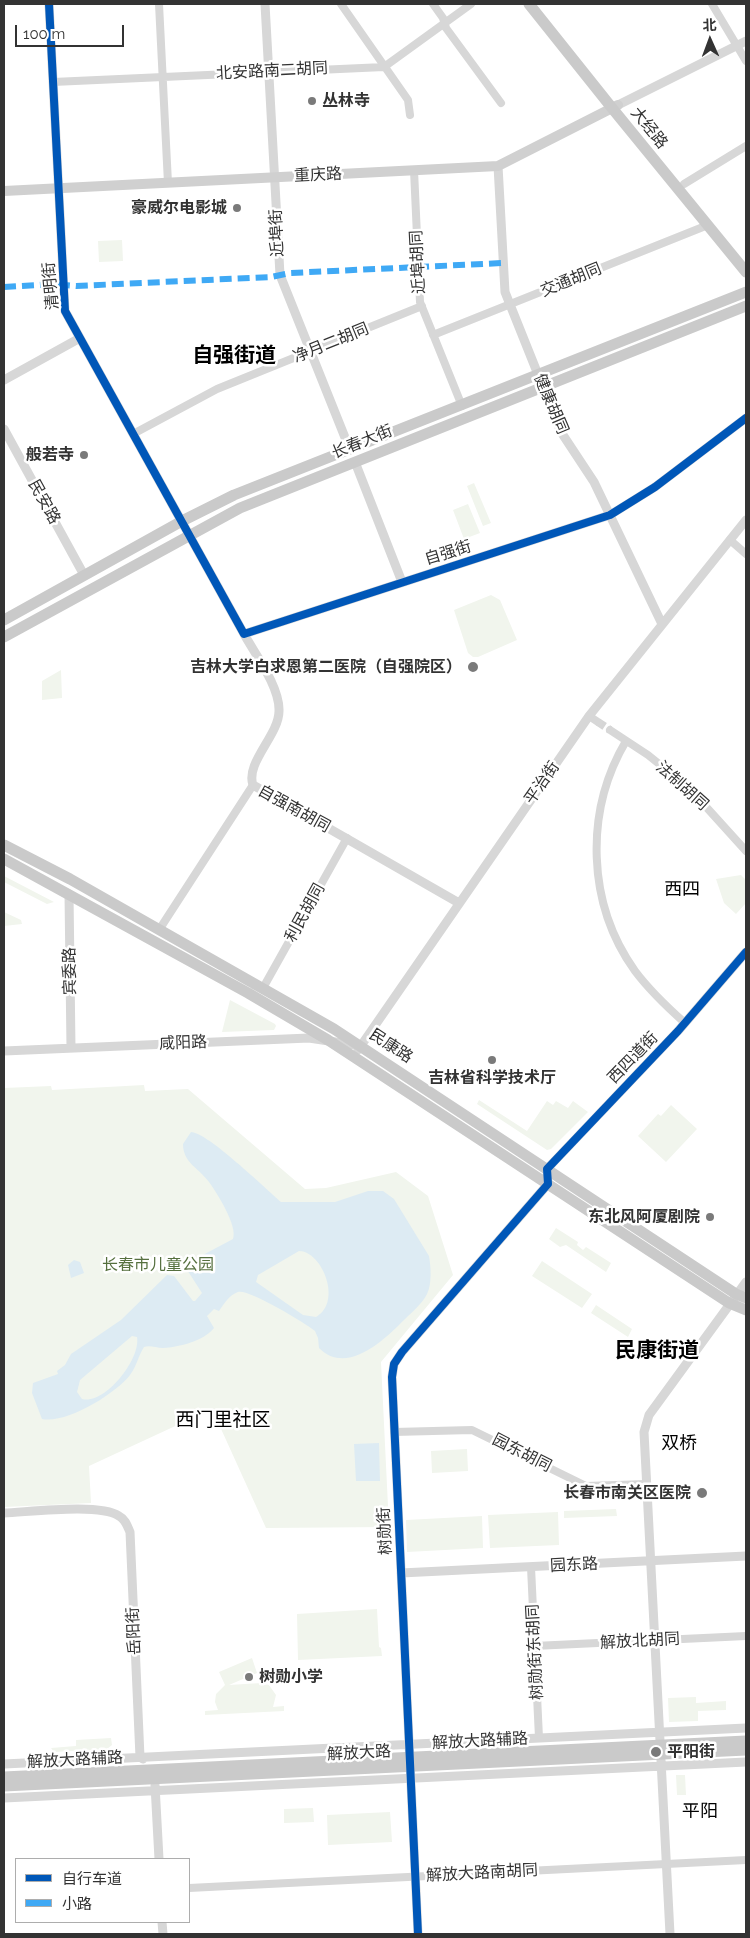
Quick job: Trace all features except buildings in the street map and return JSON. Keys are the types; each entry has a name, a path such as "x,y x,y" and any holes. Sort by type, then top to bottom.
{"main road":[{"name":"大经路","path":"529,4 615,107 684,184 746,260"},
{"name":"大经路","path":"538,4 615,107 746,272"},
{"name":"重庆路","path":"4,191 498,166 615,107"},
{"name":"长春大街","path":"4,620 182,521 234,495 746,292"},
{"name":"长春大街","path":"4,637 189,534 240,508 746,306"},
{"name":"民康路","path":"4,845 263,988 361,1046 737,1298 746,1310"},
{"name":"民康路","path":"4,859 328,1040 548,1184 737,1298"},
{"name":"解放大路","path":"661,1755 746,1741"},
{"name":"解放大路","path":"4,1786 746,1750"},
{"name":"解放大路","path":"4,1777 155,1779"}],"street":[{"name":"清明街","path":"49,4 65,311 189,534"},
{"path":"159,4 168,183"},
{"name":"近埠街","path":"265,4 280,275 350,450"},
{"path":"341,4 408,100 410,115"},
{"path":"433,4 446,28 501,103"},
{"path":"384,67 471,4"},
{"path":"712,4 746,61"},
{"path":"615,107 746,41"},
{"name":"北安路南二胡同","path":"53,82 384,67"},
{"path":"684,184 746,146"},
{"name":"健康胡同","path":"498,166 505,292 562,432 594,482 662,624"},
{"name":"近埠胡同","path":"414,170 422,306 462,406"},
{"name":"交通胡同","path":"433,335 708,225"},
{"name":"净月二胡同","path":"133,434 216,389 422,306"},
{"path":"4,380 80,338"},
{"name":"自强街","path":"244,634 610,515 655,487 746,418"},
{"name":"民安路","path":"4,429 84,575"},
{"path":"355,462 402,582"},
{"name":"平治街","path":"354,1056 589,716 746,520"},
{"path":"189,534 275,692 280,710 277,723 251,773 253,785"},
{"path":"730,540 746,554"},
{"path":"589,716 598,722"},
{"name":"法制胡同","path":"610,730 689,788 746,851"},
{"path":"626,741 611,770 599,812 596,849 600,885 609,921 626,956 654,994 685,1023"},
{"name":"自强南胡同","path":"159,930 253,785 459,903"},
{"name":"利民胡同","path":"263,988 347,838"},
{"name":"宾委路","path":"69,894 71,1048"},
{"name":"西四道街","path":"547,1169 685,1023 746,952"},
{"name":"咸阳路","path":"4,1051 294,1039 328,1040 361,1046"},
{"path":"547,1169 548,1184"},
{"name":"树勋街","path":"418,1934 392,1377 397,1358 548,1184"},
{"path":"670,1934 644,1432 646,1420 737,1298 746,1282"},
{"name":"园东胡同","path":"394,1432 472,1430 586,1486 646,1484"},
{"name":"岳阳街","path":"4,1513 96,1509 121,1516 126,1523 130,1532 140,1757"},
{"name":"园东路","path":"401,1573 746,1556"},
{"name":"树勋街东胡同","path":"531,1567 538,1738"},
{"name":"解放北胡同","path":"534,1646 746,1636"},
{"name":"解放大路辅路","path":"4,1764 746,1728"},
{"path":"661,1755 746,1762"},
{"path":"140,1757 155,1779 159,1858"},
{"name":"解放大路辅路","path":"4,1798 155,1779"},
{"name":"解放大路南胡同","path":"190,1888 746,1860"}],"green space":[{"path":"122,240 123,261 99,262 98,241"},
{"path":"474,483 491,523 483,526 467,486"},
{"path":"468,504 480,533 464,539 453,510"},
{"path":"491,595 500,600 517,640 478,657 473,657 468,653 454,610"},
{"path":"61,670 62,698 42,700 42,681"},
{"path":"741,875 746,880 746,903 736,914 724,903 716,879"},
{"path":"4,876 54,902 47,904 4,882"},
{"path":"4,912 21,920 22,924 4,926"},
{"path":"230,1000 275,1024 274,1030 222,1032"},
{"name":"长春市儿童公园","path":"144,1085 145,1091 188,1089 305,1189 326,1188 396,1172 428,1196 453,1275 381,1362 389,1527 266,1528 212,1409 89,1466 91,1503 4,1507 4,1088 51,1086 52,1090"},
{"path":"479,1100 527,1131 547,1101 553,1105 556,1101 568,1108 573,1101 588,1112 551,1149 547,1150 477,1104"},
{"path":"671,1105 697,1129 666,1162 638,1136 658,1114 661,1116"},
{"path":"556,1228 578,1242 577,1245 583,1250 586,1247 611,1263 606,1272 566,1245 560,1247 549,1239"},
{"path":"542,1261 592,1294 582,1308 532,1276"},
{"path":"596,1305 632,1329 628,1337 591,1313"},
{"path":"467,1449 468,1471 432,1473 431,1451"},
{"path":"616,1509 617,1516 564,1518 564,1511"},
{"path":"558,1512 559,1545 490,1548 488,1515"},
{"path":"482,1516 483,1548 407,1552 406,1520"},
{"path":"377,1609 379,1647 381,1648 382,1656 298,1660 297,1614"},
{"path":"252,1658 257,1673 229,1685 261,1683 269,1685 276,1695 273,1707 284,1706 284,1711 205,1715 205,1711 218,1710 215,1702 216,1694 225,1685 219,1672"},
{"path":"696,1697 696,1703 726,1701 726,1710 698,1711 698,1721 669,1722 668,1698"},
{"path":"111,1738 112,1745 107,1749 54,1752 51,1748 76,1746 76,1740"},
{"path":"676,1775 685,1775 686,1795 677,1795"},
{"path":"313,1808 314,1822 284,1823 284,1809"},
{"path":"390,1812 392,1842 328,1845 327,1815"}],"shaded area":[{"path":"191,1132 199,1134 223,1151 281,1202 335,1202 368,1191 383,1191 394,1199 429,1256 431,1270 427,1294 413,1311 376,1345 353,1357 341,1358 330,1356 319,1348 315,1331 300,1321 265,1301 244,1292 238,1292 229,1297 219,1311 214,1309 207,1316 214,1328 210,1333 198,1340 176,1346 163,1348 144,1347 130,1375 123,1383 102,1399 64,1417 42,1419 32,1393 33,1383 58,1374 57,1371 65,1365 71,1354 121,1320 167,1275 174,1276 193,1301 195,1301 202,1293 184,1265 233,1239 234,1233 226,1210 209,1182 189,1161 183,1144","holes":["299,1251 307,1253 315,1259 322,1268 326,1278 329,1290 328,1300 324,1310 316,1317 303,1315 256,1282 258,1275","132,1336 137,1337 137,1346 120,1379 101,1395 91,1399 82,1399 77,1392 80,1380"]},
{"path":"74,1260 80,1262 84,1273 71,1278 68,1265"},
{"path":"379,1443 380,1481 356,1481 354,1444"}],"tunnel":[{"path":"598,722 610,730"}],"marked path":[{"path":"4,287 54,284 76,286 271,277 290,273 503,263"}],"cycle path":[{"path":"49,4 65,311 244,634 610,515 655,487 746,418"},
{"path":"418,1934 392,1377 394,1364 402,1352 548,1184 547,1169 678,1031 746,952"}],"place":[{"name":"丛林寺","path":"312,101"},
{"name":"豪威尔电影城","path":"237,208"},
{"name":"般若寺","path":"84,455"},
{"name":"吉林大学白求恩第二医院（自强院区）","path":"473,667"},
{"name":"吉林省科学技术厅","path":"492,1060"},
{"name":"东北风阿厦剧院","path":"710,1217"},
{"name":"长春市南关区医院","path":"702,1493"},
{"name":"树勋小学","path":"249,1677"},
{"name":"平阳街","path":"656,1752"}],"district":[{"name":"自强街道","path":"234,356"},
{"name":"西四","path":"682,890"},
{"name":"民康街道","path":"657,1351"},
{"name":"西门里社区","path":"223,1420"},
{"name":"双桥","path":"679,1444"},
{"name":"平阳","path":"700,1812"}]}
